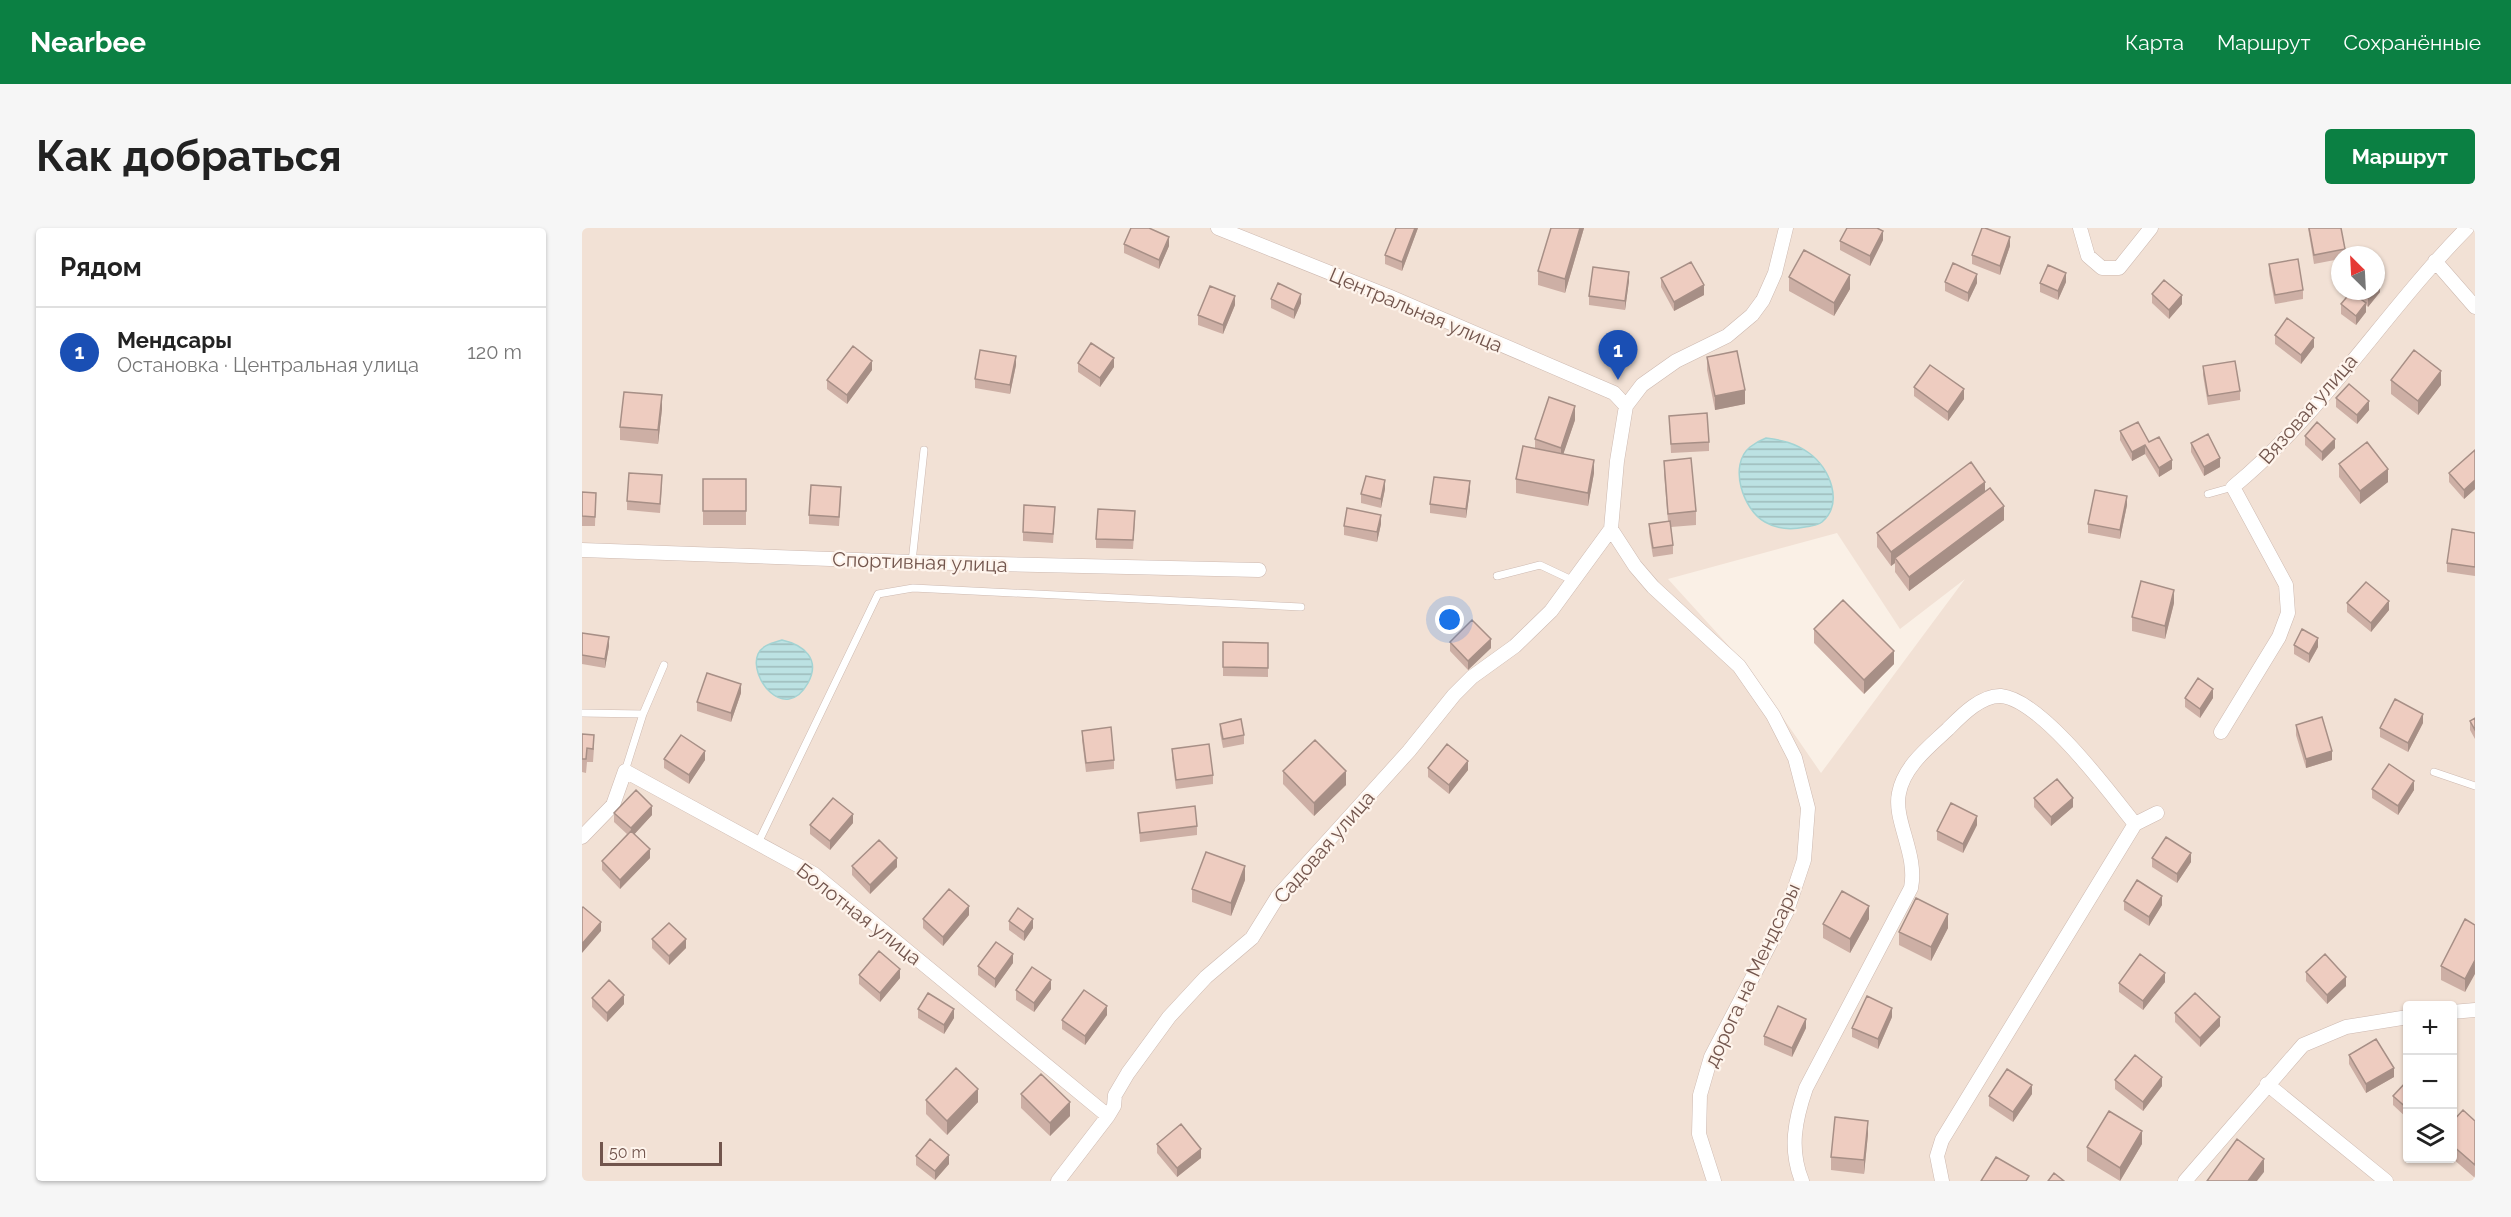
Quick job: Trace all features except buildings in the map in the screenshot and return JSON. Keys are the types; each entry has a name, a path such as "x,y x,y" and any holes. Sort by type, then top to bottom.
{"street":[{"name":"Центральная улица","path":"1218,228 1388,296 1614,393 1626,406"},
{"path":"1611,529 1617,461 1626,406 1642,385 1676,362 1727,336 1752,315 1763,300 1775,273 1786,228"},
{"path":"2080,228 2088,256 2102,268 2119,268 2151,228"},
{"name":"Вязовая улица","path":"2233,487 2269,457 2435,261 2467,228"},
{"path":"2435,261 2475,308"},
{"path":"2221,732 2279,636 2288,613 2286,585 2233,487"},
{"name":"Садовая улица","path":"1058,1181 1108,1116 1114,1106 1115,1095 1128,1073 1169,1017 1206,977 1252,938 1278,896 1409,751 1454,695 1472,677 1515,646 1551,611 1611,529"},
{"name":"дорога на Мендсары","path":"1611,529 1635,566 1653,587 1739,666 1773,715 1795,758 1808,808 1804,860 1787,910 1711,1057 1700,1095 1700,1134 1714,1181"},
{"name":"Спортивная улица","path":"582,550 912,562 1258,570"},
{"path":"1802,1181 1796,1165 1794,1123 1806,1088 1911,888 1914,875 1898,796 1902,782 1919,756 1964,713 1984,700 2000,696 2014,699 2029,709 2084,760 2135,824"},
{"path":"582,837 613,805 626,771"},
{"name":"Болотная улица","path":"626,771 814,874 1108,1116"},
{"path":"1942,1181 1937,1156 1942,1140 2135,824 2157,813"},
{"path":"2457,1012 2475,1010"},
{"path":"2185,1181 2303,1045 2346,1027 2403,1018"},
{"path":"2267,1084 2386,1181"}],"lane":[{"path":"912,562 924,450"},
{"path":"2208,495 2233,487"},
{"path":"1497,576 1540,565 1574,581"},
{"path":"758,843 878,594 913,588 1301,607"},
{"path":"626,771 643,714 664,665"},
{"path":"582,713 643,714"},
{"path":"2434,772 2475,786"}],"shaded area":[{"path":"582,228 2475,228 2475,1181 582,1181","holes":["1837,533 1900,629 1965,579 1821,773 1748,667 1668,579"]}],"water":[{"path":"1766,438 1799,447 1823,467 1832,486 1833,496 1829,514 1822,522 1814,526 1785,528 1765,522 1750,508 1741,487 1740,465 1743,455 1750,447"},
{"path":"782,640 803,649 808,654 813,667 808,683 799,694 789,699 779,698 763,684 756,664 762,648"}],"place":[{"name":"Мендсары","path":"1618,380"}]}
